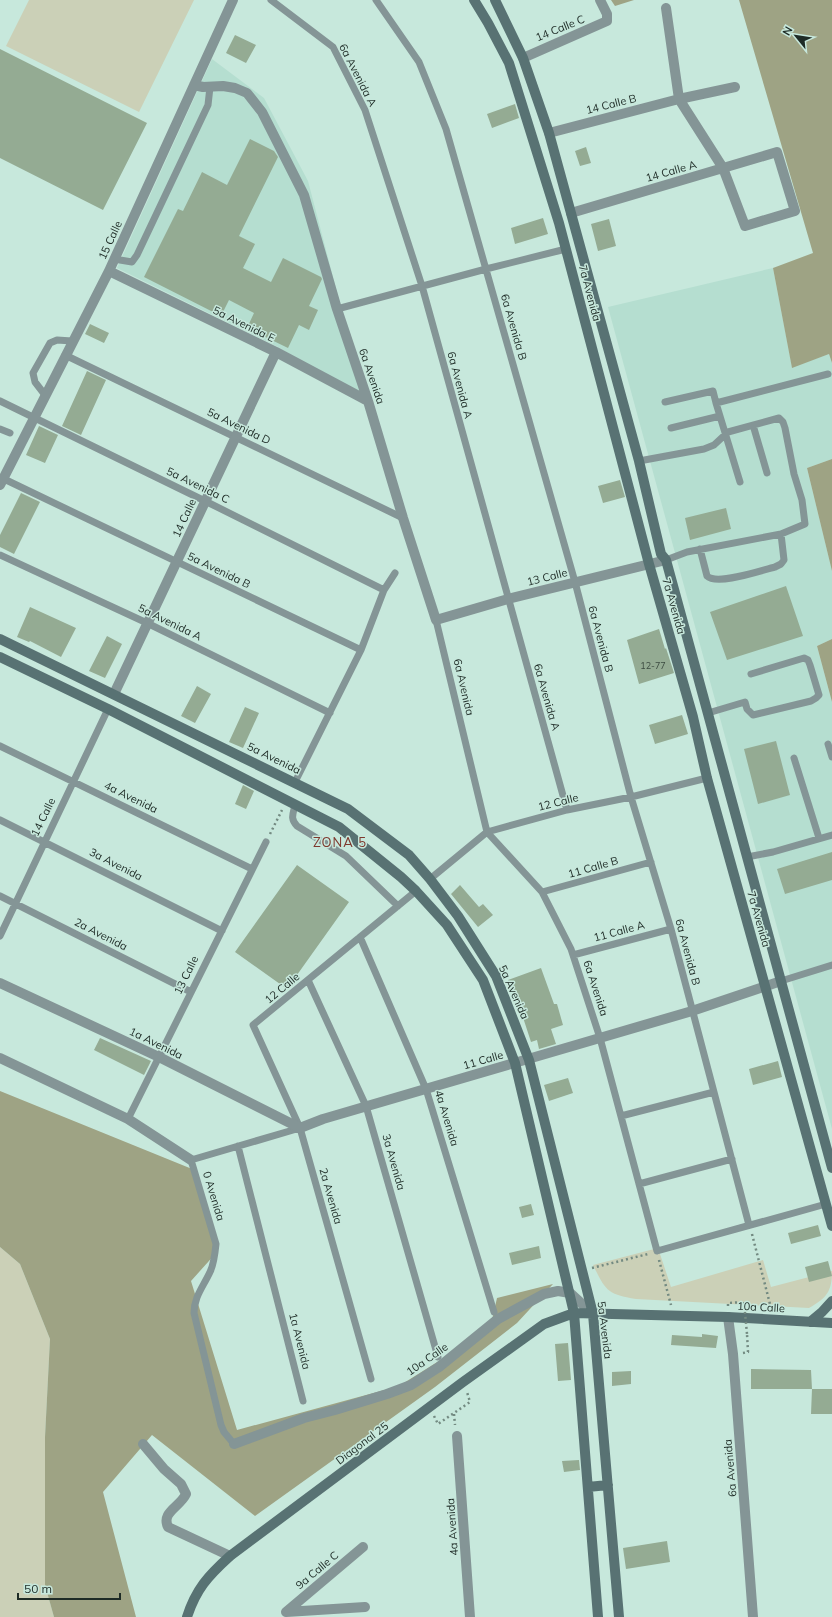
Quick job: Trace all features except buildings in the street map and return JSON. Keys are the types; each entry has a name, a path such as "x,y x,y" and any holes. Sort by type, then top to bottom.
{"street":[{"name":"15 Calle","path":"2,482 72,341 109,272 233,0"},
{"name":"7a Avenida","path":"474,0 509,63 547,182 649,564 693,718 707,778 832,1226"},
{"name":"7a Avenida","path":"495,0 523,58 549,133 639,460 661,554 666,560 832,1168"},
{"name":"14 Calle C","path":"523,58 607,21 607,14 600,0"},
{"path":"666,8 679,99 723,168"},
{"name":"6a Avenida","path":"194,85 203,87 223,86 235,88 247,94 262,112 304,195 337,309 368,401 403,518 436,620"},
{"name":"14 Calle B","path":"549,133 679,99 735,87"},
{"name":"14 Calle A","path":"571,213 777,152 796,212 745,226 723,168"},
{"name":"5a Avenida E","path":"109,272 276,352 368,401"},
{"name":"14 Calle","path":"114,694 276,352"},
{"name":"13 Calle","path":"436,620 508,599 666,560"},
{"name":"5a Avenida","path":"0,638 348,809 409,855 430,879 458,916 496,976 529,1059 593,1314 619,1617"},
{"path":"0,657 108,709 339,827 416,891 447,925 483,980 515,1063 574,1313 598,1617"},
{"path":"693,718 708,713"},
{"name":"11 Calle","path":"300,1128 323,1119 366,1106 692,1011 781,981"},
{"name":"1a Avenida","path":"0,983 159,1057 300,1128"},
{"name":"0 Avenida","path":"0,1058 128,1119 191,1160"},
{"name":"10a Calle","path":"234,1444 304,1418 400,1390 425,1377 491,1324 509,1313 544,1294 558,1291 570,1293"},
{"path":"570,1293 593,1314"},
{"path":"810,1322 832,1302"},
{"name":"10a Calle","path":"574,1313 728,1317 832,1323"},
{"name":"Diagonal 25","path":"187,1617 192,1600 208,1576 230,1556 463,1382 544,1324 574,1313"},
{"name":"6a Avenida","path":"728,1317 733,1354 754,1617"},
{"name":"4a Avenida","path":"457,1436 470,1617"},
{"path":"143,1444 164,1469 181,1484 186,1494 183,1501 167,1515 165,1522 168,1527 230,1556"},
{"path":"588,1487 608,1485"},
{"name":"9a Calle C","path":"286,1614 362,1547"},
{"path":"286,1614 365,1607"}],"lane":[{"name":"6a Avenida A","path":"270,0 332,47 365,110 422,286 567,810"},
{"name":"6a Avenida B","path":"376,0 419,62 446,129 574,582 631,797 671,929 749,1225"},
{"path":"114,259 132,262 137,255 208,105 210,87"},
{"path":"337,309 566,249"},
{"path":"45,395 34,382 33,374 50,343 57,340 72,341"},
{"name":"5a Avenida D","path":"65,355 403,518"},
{"path":"716,403 828,374"},
{"path":"665,402 713,392 740,482"},
{"name":"5a Avenida C","path":"0,401 384,590"},
{"path":"671,428 720,416"},
{"path":"639,460 704,450 714,445 728,432 779,418 783,422 785,428 794,474 802,500 805,524 781,534 686,552 666,560"},
{"path":"753,425 767,473"},
{"path":"0,428 10,433"},
{"name":"5a Avenida B","path":"2,482 177,562 361,650"},
{"path":"700,549 707,576 710,580 740,576 781,564 784,560 781,534"},
{"name":"5a Avenida A","path":"0,555 147,623 330,713"},
{"path":"295,782 361,650 384,590 395,573"},
{"name":"6a Avenida","path":"436,620 487,832 542,892 573,955 600,1038 657,1251"},
{"path":"708,713 745,702 747,709 753,716 811,701 819,695 808,660 804,658 751,674"},
{"name":"14 Calle","path":"0,936 108,709"},
{"path":"828,744 832,757"},
{"name":"4a Avenida","path":"0,746 252,869"},
{"path":"794,758 819,838"},
{"name":"12 Calle","path":"430,879 487,832 567,810 631,797 707,778"},
{"path":"291,803 293,822 297,826 346,856 398,906"},
{"name":"3a Avenida","path":"0,820 222,931"},
{"path":"747,857 832,835"},
{"name":"13 Calle","path":"128,1119 266,842"},
{"name":"11 Calle B","path":"542,892 651,862"},
{"name":"12 Calle","path":"254,1025 416,891"},
{"name":"2a Avenida","path":"0,896 191,992"},
{"name":"11 Calle A","path":"573,955 671,929"},
{"name":"4a Avenida","path":"360,937 426,1089 494,1312"},
{"path":"781,981 832,965"},
{"name":"3a Avenida","path":"308,980 366,1106 438,1357"},
{"name":"2a Avenida","path":"254,1025 300,1128 371,1379"},
{"path":"621,1116 714,1092"},
{"name":"11 Calle","path":"191,1160 300,1128"},
{"name":"1a Avenida","path":"238,1146 303,1402"},
{"path":"639,1184 732,1158"},
{"name":"0 Avenida","path":"191,1160 216,1244 211,1271 194,1302 194,1313 221,1425 224,1432 234,1444"},
{"path":"657,1251 826,1204"}],"path":[{"path":"272,828 291,803"},
{"path":"749,1225 769,1299"},
{"path":"582,1271 657,1251 674,1316"},
{"path":"728,1303 744,1302 748,1352"},
{"path":"443,1421 464,1407"}],"shaded area":[{"path":"29,0 194,0 139,112 6,46"},
{"path":"611,0 634,0 615,6"},
{"path":"739,0 832,0 832,363 829,354 792,368 773,268 813,253"},
{"path":"212,59 264,98 308,181 365,399 278,347 117,268"},
{"path":"773,268 792,367 829,354 832,363 832,459 807,468 832,571 832,639 817,646 832,702 832,1129 608,307"},
{"path":"832,459 832,571 807,468"},
{"path":"832,639 832,702 817,646"},
{"path":"0,1091 197,1171 217,1252 191,1281 237,1430 399,1386 490,1329 497,1298 553,1284 517,1323 435,1387 255,1516 152,1435 103,1492 136,1617 54,1617 45,1585 45,1437 50,1339 20,1264 0,1247"},
{"path":"0,1247 20,1264 50,1339 45,1437 45,1585 54,1617 0,1617"},
{"path":"658,1248 671,1287 763,1260 771,1287 832,1271 831,1284 824,1297 809,1308 636,1299 619,1295 608,1290 601,1281 593,1265"}],"district":[{"name":"ZONA 5","path":"340,842"}]}
